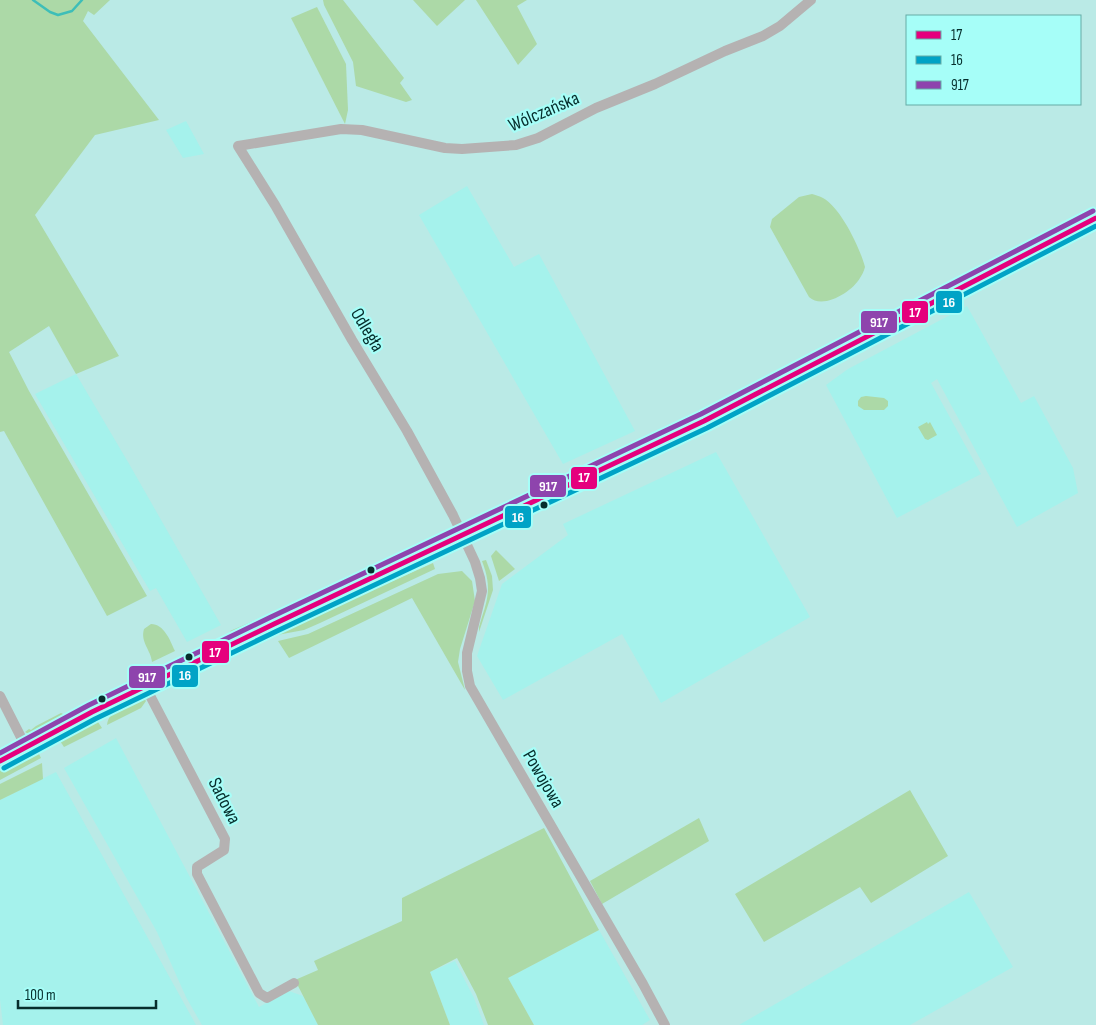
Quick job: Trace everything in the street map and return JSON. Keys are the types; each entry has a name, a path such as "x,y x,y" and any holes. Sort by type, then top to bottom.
{"main road":[{"path":"0,761 145,686 750,398 1096,218"}],"street":[{"name":"Wólczańska","path":"238,146 340,129 362,130 445,148 462,149 516,145 538,138 596,108 655,84 725,50 763,36 780,26 811,0"},
{"name":"Odległa","path":"238,146 407,431 462,535"},
{"name":"Powojowa","path":"462,535 478,569 482,590 467,653 467,671 470,686 665,1025"},
{"name":"Sadowa","path":"145,686 225,839 224,850 197,867 197,874 259,993 267,998 294,983"},
{"path":"0,696 26,748"}],"shaded area":[{"path":"186,121 204,154 183,158 166,130"},
{"path":"467,186 514,267 539,254 635,431 563,464 419,215"},
{"path":"967,306 1021,403 1034,396 1073,468 1078,493 1017,527 937,379 931,383 981,474 897,518 826,385 848,369"},
{"path":"76,374 221,625 187,642 156,588 150,591 35,394"},
{"path":"716,452 810,617 661,703 622,634 503,700 477,656 502,584 568,535 563,524"},
{"path":"116,738 259,1007 289,991 303,996 318,1025 202,1025 186,997 157,932 64,768"},
{"path":"56,772 196,1025 3,1025 0,999 0,800"},
{"path":"969,892 1013,967 910,1025 739,1025"},
{"path":"599,930 650,1020 642,1025 534,1025 508,978"},
{"path":"455,961 474,998 484,1025 450,1025 430,972"}],"green space":[{"path":"0,0 110,0 94,15 88,11 83,21 159,120 95,135 35,215 119,356 76,374 49,326 9,352 29,391 147,596 107,616 4,431 0,432"},
{"path":"323,0 343,0 404,78 400,83 412,100 406,102 356,86 353,62"},
{"path":"413,0 465,0 437,26"},
{"path":"476,0 527,0 517,6 537,44 518,65"},
{"path":"317,7 346,64 348,110 345,124 291,18"},
{"path":"812,194 830,203 843,219 854,239 865,267 860,278 851,289 837,298 822,301 809,297 770,227 772,219 799,197"},
{"path":"861,397 884,398 888,401 888,406 884,410 864,410 858,406 858,401"},
{"path":"927,422 928,424 930,422 937,435 928,440 925,439 918,427"},
{"path":"496,550 515,569 499,581 491,556"},
{"path":"486,560 492,576 493,590 479,632 488,595 487,580 482,561"},
{"path":"433,563 435,569 320,623 304,630 277,635 280,631 299,622"},
{"path":"462,571 472,581 475,601 460,649 458,662 465,690 412,598 289,658 278,641 308,634 438,574"},
{"path":"274,612 233,636 230,631"},
{"path":"151,624 163,630 175,651 152,662 143,638 144,629"},
{"path":"144,698 146,701 141,708 107,725 108,719 116,711"},
{"path":"61,713 65,715 41,733 30,734 25,732 29,729 31,730"},
{"path":"94,721 98,722 102,728 64,747 60,741 61,738"},
{"path":"33,753 39,754 41,758 0,780 0,770"},
{"path":"42,763 43,779 0,800 0,784"},
{"path":"910,790 948,856 871,903 860,887 764,942 735,894"},
{"path":"699,818 709,841 602,904 590,881"},
{"path":"544,828 599,930 508,978 534,1025 488,1025 476,994 457,958 430,972 450,1025 318,1025 295,980 318,970 314,961 402,921 402,898"}],"waterway":[{"path":"33,0 50,12 58,15 72,11 82,0"}],"transit line":[{"name":"917","path":"0,753 89,705 701,414 1093,211"},
{"name":"17","path":"0,761 92,712 274,624 704,421 1096,218"},
{"name":"16","path":"4,768 95,719 707,428 1096,226"}]}
